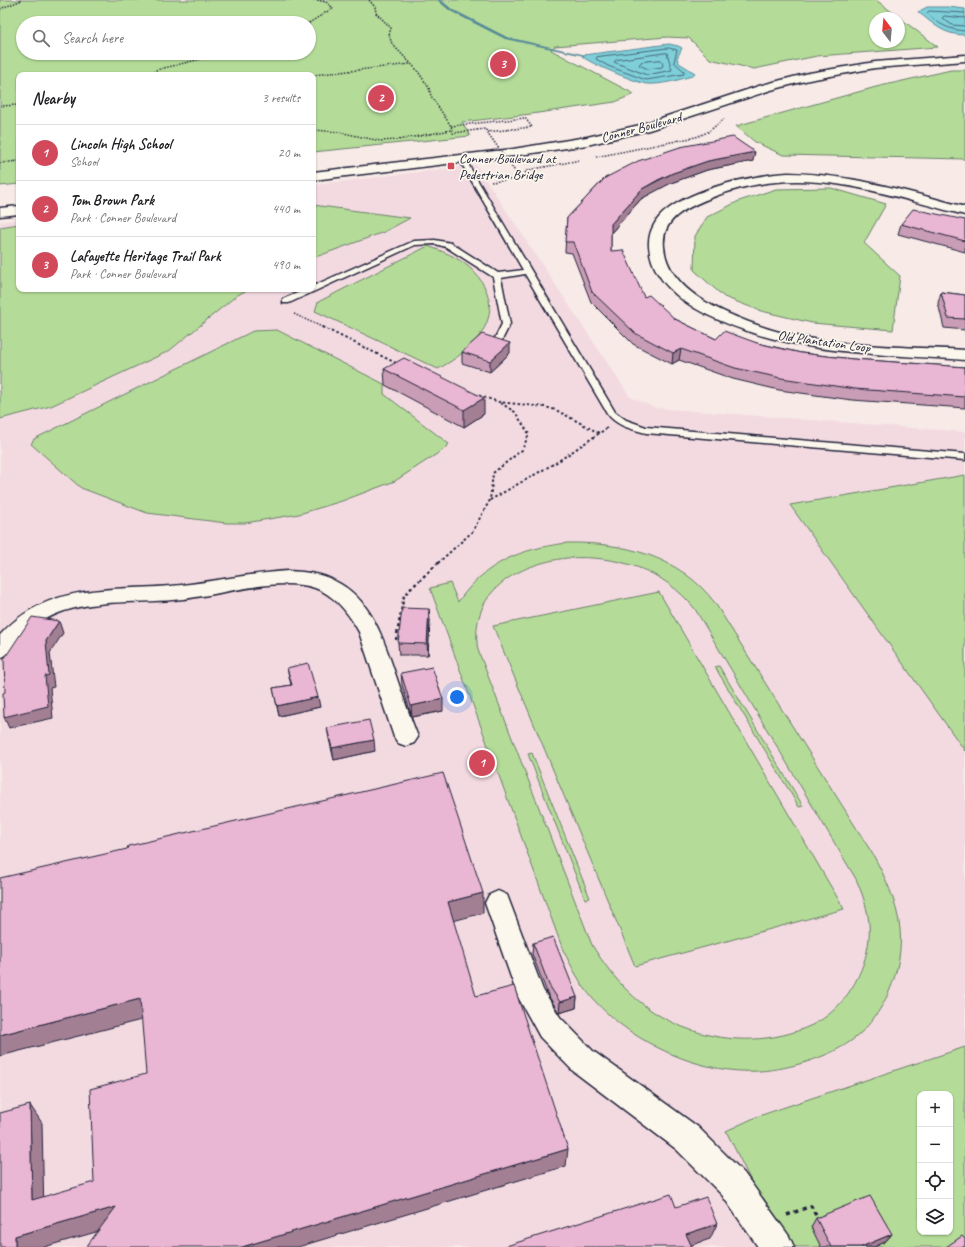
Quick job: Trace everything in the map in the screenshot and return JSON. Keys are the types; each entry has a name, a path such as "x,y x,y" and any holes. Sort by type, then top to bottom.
{"main road":[{"path":"760,78 820,64 866,57 965,50"},
{"name":"Conner Boulevard","path":"316,164 546,148 624,133 692,113 758,90 825,73 877,66 965,58"},
{"name":"Conner Boulevard","path":"316,176 458,153 503,142 577,130"},
{"path":"0,200 16,198"},
{"path":"0,212 16,210"}],"street":[{"name":"Old Plantation Loop","path":"965,211 851,183 811,178 788,177 764,179 722,189 678,207 664,219 657,233 656,251 662,268 685,295 703,307 727,319 788,340 965,355"},
{"path":"0,650 10,637 32,618 48,609 67,602 134,594 154,595 185,592 280,578 320,582 333,589 346,599 357,610 363,619 370,632 406,737"},
{"path":"498,903 532,997 550,1027 583,1061 687,1138 733,1184 770,1236"}],"lane":[{"path":"458,153 611,413 622,423 646,430 965,457"},
{"path":"316,288 414,243 435,242 448,244 497,276 528,270"},
{"path":"496,344 506,324 497,276"},
{"path":"286,302 307,292"}],"path":[{"path":"0,9 22,0"},
{"path":"316,19 333,8 326,2 317,0"},
{"path":"369,0 375,7 376,13 391,28 389,35 392,44 411,64 429,88 431,96 451,126 451,130"},
{"path":"154,72 156,70 196,60"},
{"path":"316,75 411,64"},
{"path":"0,106 16,105"},
{"path":"591,158 696,137 708,132 729,115"},
{"path":"451,126 525,118 532,127 487,132"},
{"path":"316,130 329,130 380,142 437,131 451,130 453,132 485,129 519,176"},
{"path":"477,184 517,179 529,170 584,159"},
{"path":"0,163 16,161"},
{"path":"288,311 403,366"},
{"path":"471,393 499,402 545,406 556,410 599,433"},
{"path":"395,646 404,595 472,532 490,500 493,473 522,450 529,434 515,412 499,402"},
{"path":"490,500 557,462 607,428"},
{"path":"770,1236 811,1206 820,1223"}],"shaded area":[{"path":"476,165 630,397 656,408 965,432 965,1247 0,1247 0,222 16,219 16,292 316,292 316,185"}],"green space":[{"path":"0,0 876,0 892,12 869,12 869,48 905,48 905,22 938,47 817,56 754,69 710,59 689,38 667,37 555,46 551,50 634,94 615,102 462,122 470,136 316,152 316,72 16,72 16,184 0,186"},
{"path":"951,70 965,70 965,159 783,155 755,142 736,126 876,87"},
{"path":"831,188 886,204 864,243 900,276 893,330 812,323 761,311 724,297 694,270 695,236 707,217 739,201 776,189"},
{"path":"316,205 410,218 384,232 316,257"},
{"path":"16,224 16,292 243,292 236,296 169,351 51,406 0,419 0,227"},
{"path":"428,246 453,256 469,267 482,282 489,300 489,313 486,325 479,336 471,346 460,355 438,369 315,311 318,302"},
{"path":"277,330 384,384 384,394 449,444 443,450 395,481 342,501 299,514 245,523 226,523 147,513 81,488 31,444 34,439 253,331"},
{"path":"965,475 965,751 790,505"},
{"path":"567,543 588,543 629,549 668,563 701,587 715,603 872,853 886,880 896,909 900,929 899,960 889,991 882,1006 873,1019 863,1031 851,1041 831,1053 807,1062 783,1068 760,1071 737,1071 714,1068 692,1062 647,1042 627,1029 609,1015 593,999 576,975 563,950 430,588 450,583 458,602 469,588 492,567 519,554","holes":["567,558 586,558 621,562 654,574 682,595 695,609 856,879 862,893 868,915 869,938 867,951 858,977 843,1000 834,1010 812,1025 782,1035 752,1039 721,1037 691,1030 675,1024 646,1007 611,973 592,945 478,650 477,630 481,612 489,597 500,584 514,574 548,561"]},
{"path":"659,592 844,909 635,966 493,626"},
{"path":"719,666 803,806 799,807 715,667"},
{"path":"532,753 590,898 585,899 528,754"},
{"path":"965,1047 965,1247 787,1247 756,1191 726,1131 756,1117"}],"water":[{"path":"927,7 965,9 965,35 957,35 934,25 918,12"},
{"path":"669,44 682,48 677,58 679,63 695,73 692,76 664,83 647,84 613,72 582,56 584,55"}],"building":[{"path":"733,137 755,152 708,161 673,173 658,180 642,189 611,224 611,251 623,250 644,297 649,295 675,319 716,339 724,331 757,343 801,353 853,359 965,367 965,397 855,389 781,378 735,368 681,349 673,353 635,333 592,292 573,242 565,242 567,218 605,178 638,161 680,147"},
{"path":"913,209 965,220 965,241 901,224"},
{"path":"941,292 965,295 965,319 948,318"},
{"path":"482,334 510,343 490,361 462,352"},
{"path":"404,358 484,398 464,410 384,369"},
{"path":"402,608 429,609 427,644 398,643"},
{"path":"32,617 59,621 46,641 49,675 45,676 48,706 4,717 4,659"},
{"path":"308,663 318,697 277,706 273,688 292,685 287,668"},
{"path":"432,667 443,699 411,706 401,673"},
{"path":"369,720 374,740 332,748 327,728"},
{"path":"443,773 483,893 448,902 476,996 514,986 568,1149 242,1247 86,1247 116,1207 15,1236 15,1247 0,1247 0,1113 30,1105 32,1200 94,1182 90,1089 146,1074 140,999 0,1035 0,878 127,849 128,846"},
{"path":"553,937 577,997 560,1002 549,985 533,943"},
{"path":"671,1194 676,1207 706,1197 717,1224 686,1234 692,1247 503,1247"},
{"path":"870,1196 892,1234 861,1247 831,1247 816,1218"},
{"path":"962,1236 965,1239 965,1247 946,1247"}],"waterway":[{"path":"439,0 451,10 506,38 584,55"}],"place":[{"name":"Lafayette Heritage Trail Park","path":"503,64"},
{"name":"Tom Brown Park","path":"381,98"},
{"name":"Conner Boulevard at Pedestrian Bridge","path":"451,166"},
{"name":"Lincoln High School","path":"482,763"}]}
